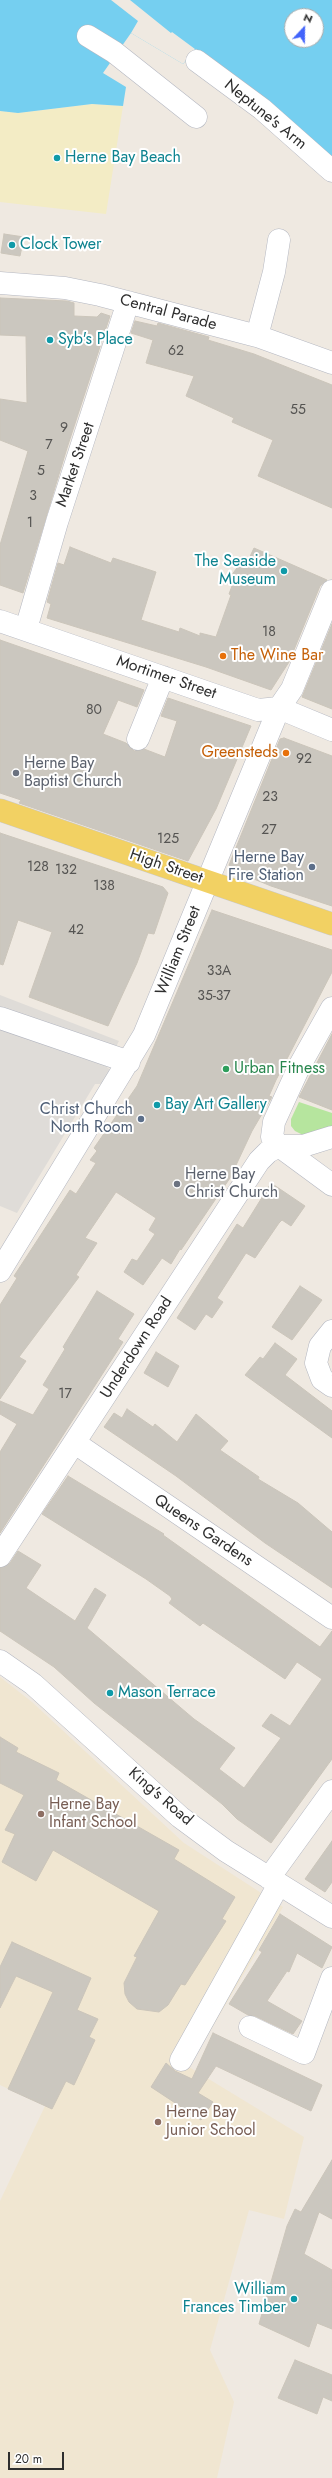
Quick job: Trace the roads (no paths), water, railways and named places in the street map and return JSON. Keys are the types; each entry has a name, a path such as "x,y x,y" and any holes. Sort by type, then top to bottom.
{"main road":[{"name":"High Street","path":"0,810 332,924"}],"street":[{"path":"88,36 114,52 196,117"},
{"name":"Neptune's Arm","path":"197,60 262,109 332,171"},
{"path":"257,336 274,272 279,240"},
{"name":"Central Parade","path":"0,283 65,288 128,302 257,336 332,363"},
{"name":"Market Street","path":"26,629 63,524 96,422 128,302"},
{"name":"William Street","path":"0,1271 129,1062 144,1035 279,708 292,689 332,591"},
{"name":"Mortimer Street","path":"0,621 258,710 279,708 332,730"},
{"path":"138,739 163,677"},
{"path":"332,1008 300,1065 274,1122 272,1137 279,1146 332,1185"},
{"path":"0,1018 129,1062"},
{"path":"279,1146 304,1146 332,1137"},
{"name":"Underdown Road","path":"0,1556 259,1161 268,1152 279,1146"},
{"path":"332,1331 320,1346 316,1364 322,1379 332,1386"},
{"name":"Queens Gardens","path":"75,1443 332,1618"},
{"name":"King's Road","path":"0,1661 33,1684 180,1817 274,1881 332,1916"},
{"path":"181,2060 274,1881 332,1791"},
{"path":"250,2027 304,2053 332,1978"}],"water":[{"path":"0,0 332,0 332,159 266,103 196,49 183,64 131,33 103,73 126,87 123,106 92,104 18,113 0,111"}],"place":[{"name":"Herne Bay Beach","path":"57,158"},
{"name":"Clock Tower","path":"12,245"},
{"name":"Syb's Place","path":"50,340"},
{"name":"The Seaside Museum","path":"284,571"},
{"name":"The Wine Bar","path":"223,656"},
{"name":"Greensteds","path":"286,753"},
{"name":"Herne Bay Baptist Church","path":"16,773"},
{"name":"Herne Bay Fire Station","path":"312,867"},
{"name":"Urban Fitness","path":"226,1069"},
{"name":"Bay Art Gallery","path":"157,1105"},
{"name":"Christ Church North Room","path":"141,1119"},
{"name":"Herne Bay Christ Church","path":"177,1184"},
{"name":"Mason Terrace","path":"110,1693"},
{"name":"Herne Bay Infant School","path":"41,1814"},
{"name":"Herne Bay Junior School","path":"158,2122"},
{"name":"William Frances Timber","path":"294,2299"}]}
